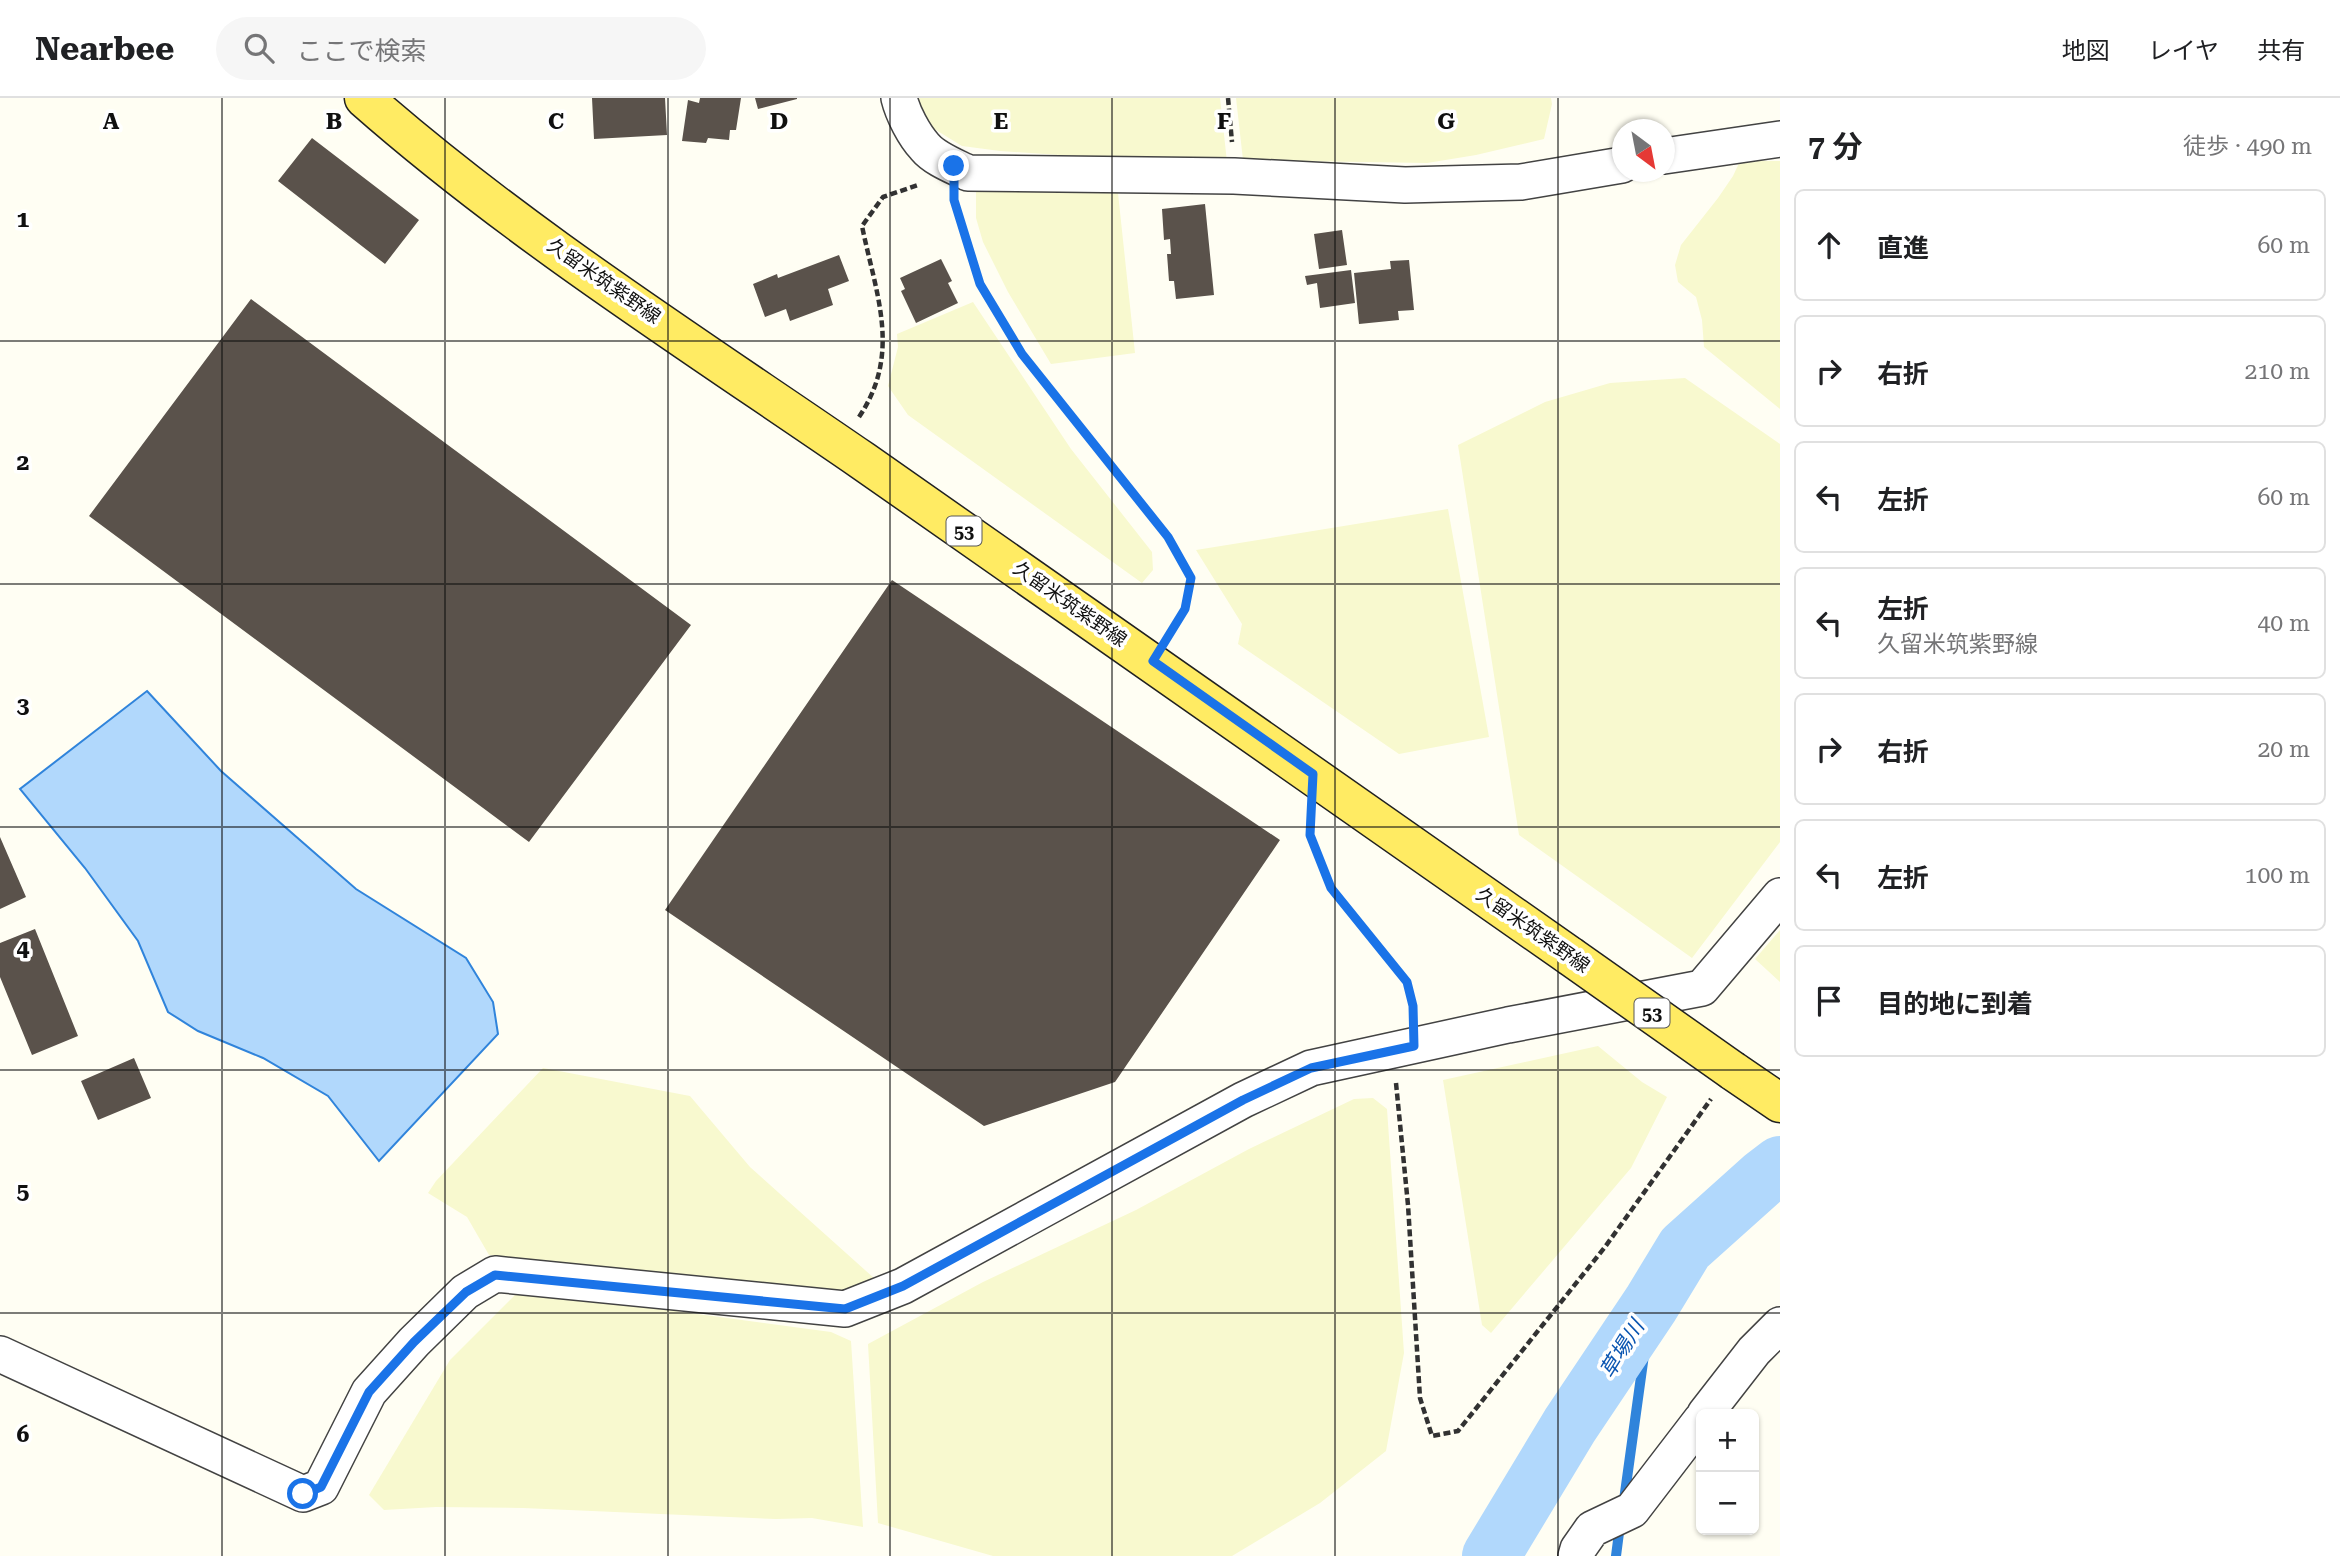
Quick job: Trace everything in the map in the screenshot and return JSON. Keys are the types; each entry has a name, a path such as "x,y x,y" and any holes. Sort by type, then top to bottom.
{"main road":[{"name":"久留米筑紫野線","path":"364,98 477,189 582,267 1153,661 1758,1088"}],"street":[{"path":"899,98 925,148 968,173 1234,176 1405,185 1521,182 1612,167"},
{"path":"1675,154 1780,139"},
{"path":"0,1354 303,1494 321,1487 369,1392 414,1342 466,1292 495,1275 845,1309 903,1286 1254,1095 1311,1068 1508,1025 1702,988 1780,896"},
{"path":"1710,1409 1754,1351 1780,1325"},
{"path":"1576,1556 1591,1529 1632,1510 1696,1427"}],"path":[{"path":"1228,98 1234,176"},
{"path":"840,445 863,412 883,365 883,318 862,226 883,197 922,184 948,163 954,200 980,284 1022,354 1168,537 1191,578 1185,609 1153,661"},
{"path":"1313,774 1310,835 1331,888 1407,982 1413,1006 1403,1048 1412,1258 1420,1398 1432,1436 1458,1431 1605,1247 1697,1117 1758,1088"}],"green space":[{"path":"913,98 1220,98 1227,162 1118,159 962,146 931,127"},
{"path":"1236,98 1551,98 1552,104 1544,139 1476,155 1427,163 1243,160"},
{"path":"1740,161 1780,161 1780,409 1704,347 1702,320 1696,297 1678,282 1675,265 1681,245 1718,198"},
{"path":"976,188 1118,193 1135,353 1051,364 1008,292 983,242 976,218"},
{"path":"973,302 1071,449 1152,552 1153,570 1142,583 908,415 888,386 898,347 897,334"},
{"path":"1685,378 1780,444 1780,842 1692,958 1519,835 1458,445 1545,402 1610,383"},
{"path":"1448,509 1489,737 1399,754 1238,644 1242,624 1196,550"},
{"path":"1780,930 1780,982 1755,959"},
{"path":"1598,1046 1642,1082 1667,1097 1631,1168 1491,1333 1482,1325 1443,1080"},
{"path":"543,1068 690,1096 750,1167 875,1279 842,1293 489,1255 467,1217 428,1193 436,1181"},
{"path":"1373,1098 1387,1109 1404,1353 1386,1451 1320,1503 1232,1556 993,1556 878,1523 868,1344 983,1282 1136,1210 1249,1149 1354,1099"},
{"path":"520,1290 831,1332 851,1341 863,1527 812,1518 776,1519 523,1508 436,1507 384,1510 369,1495 450,1360"}],"water":[{"path":"147,691 221,771 356,889 466,958 493,1002 498,1034 379,1161 328,1096 263,1058 198,1031 168,1012 138,941 85,868 20,789"}],"building":[{"path":"592,98 665,98 667,135 594,139"},
{"path":"700,98 741,98 736,130 730,130 729,140 708,138 706,143 682,141 688,100 699,103"},
{"path":"755,98 797,98 797,99 758,109"},
{"path":"312,138 419,220 385,264 278,181"},
{"path":"1205,204 1214,295 1176,299 1174,281 1169,281 1167,254 1171,254 1170,239 1164,240 1162,209"},
{"path":"1342,230 1347,265 1319,269 1314,234"},
{"path":"839,255 849,281 828,289 833,305 790,321 786,309 765,317 753,284 777,274 778,278"},
{"path":"941,259 952,281 948,283 958,303 916,323 901,291 905,289 900,278"},
{"path":"1409,260 1414,310 1398,311 1399,320 1359,324 1354,273 1391,269 1390,261"},
{"path":"1351,270 1355,303 1320,308 1317,283 1307,285 1305,276"},
{"path":"251,299 691,625 529,842 89,516"},
{"path":"892,580 1280,840 1115,1082 984,1126 665,910"},
{"path":"0,837 26,897 0,909"},
{"path":"35,929 78,1036 32,1055 0,977 0,943"},
{"path":"134,1058 151,1098 98,1120 81,1081"}],"waterway":[{"name":"草場川","path":"1491,1556 1570,1425 1685,1248 1780,1165"},
{"path":"1624,1500 1651,1304"},
{"path":"1616,1556 1620,1525"}],"route":[{"path":"303,1494 321,1487 369,1392 414,1342 466,1292 495,1275 845,1309 903,1286 1243,1100 1311,1068 1414,1046 1413,1006 1407,982 1331,888 1310,835 1313,774 1153,661 1185,609 1191,578 1168,537 1022,354 980,284 954,200 954,166"}]}
